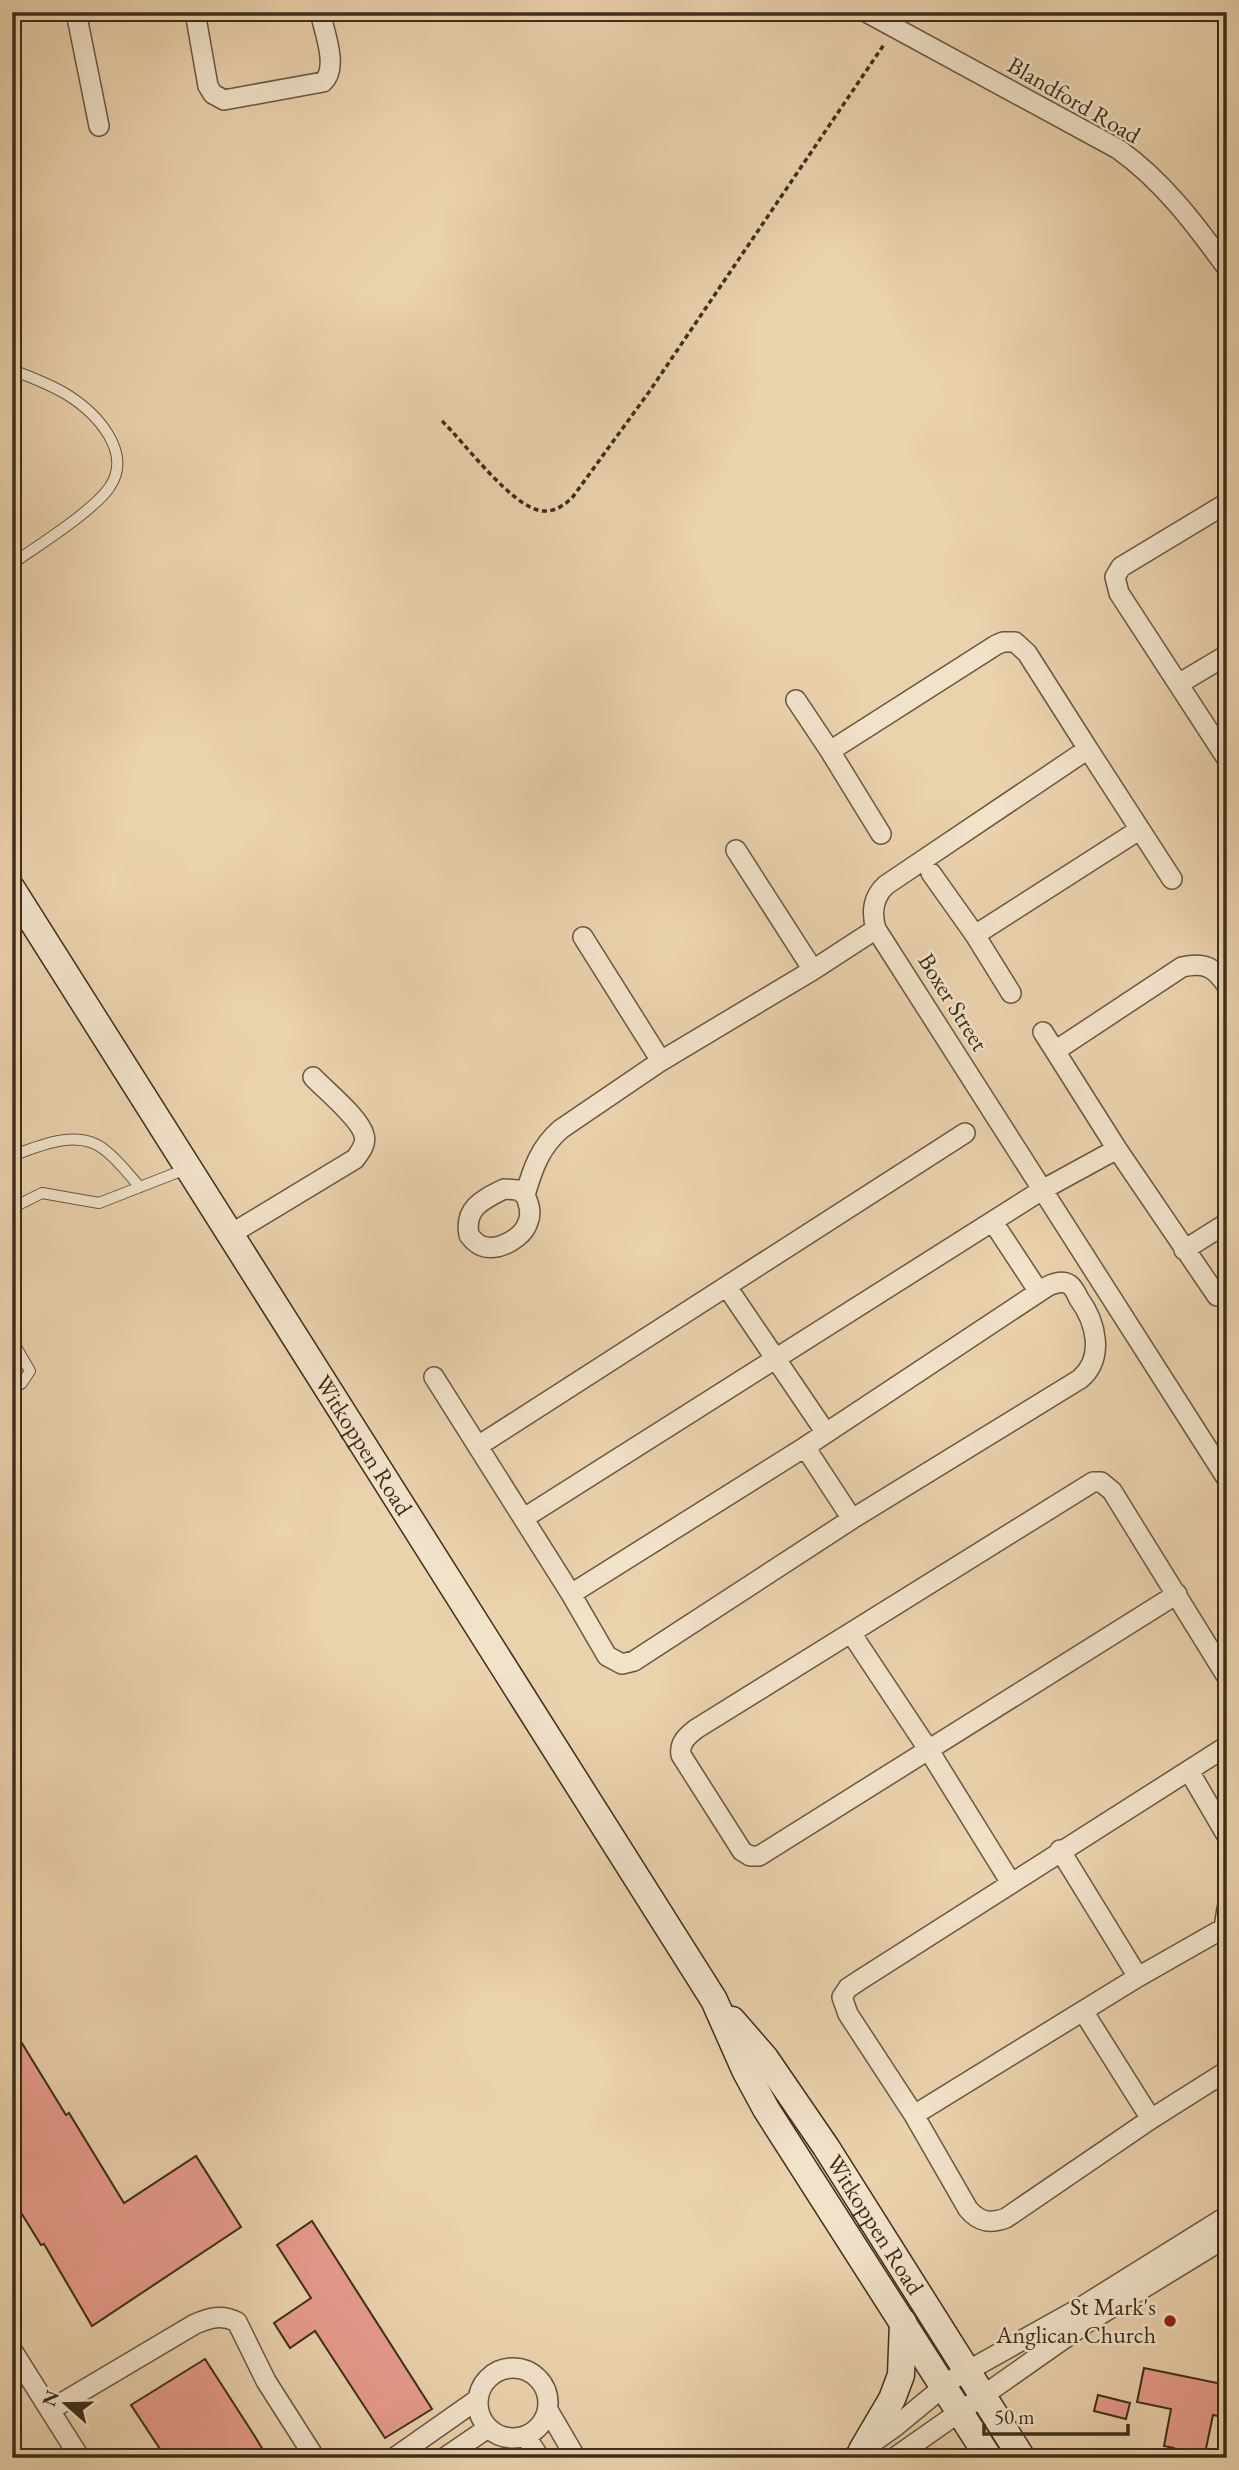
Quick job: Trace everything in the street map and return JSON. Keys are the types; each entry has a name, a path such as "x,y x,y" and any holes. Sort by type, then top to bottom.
{"main road":[{"name":"Witkoppen Road","path":"12,889 714,2000 745,2070 766,2109 945,2388 972,2404 1022,2458"},
{"name":"Witkoppen Road","path":"714,2000 765,2058 825,2147 967,2371 972,2404 989,2458"},
{"path":"857,2454 892,2399 901,2375 903,2322"}],"street":[{"path":"76,12 99,126"},
{"path":"195,12 208,86 213,94 224,100 309,85 326,79 330,65 320,12"},
{"name":"Blandford Road","path":"866,12 1132,159 1164,188 1227,268"},
{"path":"1227,503 1121,568 1115,577 1119,593 1227,759"},
{"path":"830,751 996,645 1009,641 1019,644 1172,879"},
{"path":"1180,683 1227,655"},
{"path":"796,700 881,834"},
{"path":"526,1195 539,1153 549,1139 661,1061 876,929 873,912 877,895 886,885 1088,749"},
{"path":"975,935 1139,830"},
{"path":"736,850 813,970"},
{"path":"931,873 975,935 1011,993"},
{"name":"Boxer Street","path":"876,929 1227,1479"},
{"path":"583,937 661,1061"},
{"path":"1055,1051 1182,967 1198,964 1213,968 1227,986"},
{"path":"1043,1032 1117,1149 1217,1296"},
{"path":"231,1234 355,1159 362,1150 365,1137 360,1125 313,1077"},
{"path":"478,1446 965,1133"},
{"path":"524,1518 1042,1189 1117,1149"},
{"path":"993,1222 1039,1292"},
{"path":"1184,1250 1227,1223"},
{"path":"434,1377 524,1518 607,1656 622,1664 634,1661 852,1519 1087,1373 1096,1348 1095,1329 1084,1305 1070,1285 1056,1283 1039,1292 805,1447 571,1594"},
{"path":"727,1287 826,1433"},
{"path":"805,1447 852,1519"},
{"path":"1177,1594 764,1854 754,1857 739,1847 683,1757 682,1744 695,1729 1088,1485 1097,1482 1112,1491 1177,1594 1227,1677"},
{"path":"851,1633 928,1749 1011,1883"},
{"path":"1227,1746 860,1980 848,1988 842,1997 848,2014 914,2115 968,2209 978,2219 994,2222 1006,2218 1151,2119 1227,2071"},
{"path":"1189,1771 1227,1836"},
{"path":"1060,1850 1139,1977"},
{"path":"914,2115 1226,1923"},
{"path":"1083,2011 1151,2119"},
{"path":"857,2454 945,2388 953,2379 1078,2309 1227,2216"},
{"path":"894,2458 1088,2322 1227,2237"},
{"path":"50,2410 195,2324 208,2318 228,2317 237,2322 266,2381 315,2458"},
{"path":"12,2350 80,2458"},
{"path":"548,2410 538,2427 526,2437 509,2438 488,2428 481,2419 478,2399 483,2384 501,2369 513,2367 534,2374 546,2390 548,2410 576,2458"},
{"path":"394,2458 478,2399"},
{"path":"444,2458 488,2428"},
{"path":"526,2437 540,2458"}],"lane":[{"path":"12,370 68,395 95,419 111,439 118,454 119,472 108,490 84,511 12,564"},
{"path":"12,1156 54,1142 82,1140 105,1149 140,1187"},
{"path":"12,1208 41,1193 99,1203 189,1168"},
{"path":"12,1340 30,1371 22,1383 12,1390"}],"path":[{"path":"442,421 485,469 513,495 533,509 545,511 563,506 572,498 649,392 895,28"}],"building":[{"path":"12,2027 124,2203 196,2156 241,2227 92,2326 44,2244 41,2245 12,2198"},
{"path":"312,2221 432,2409 385,2438 315,2331 290,2348 274,2323 311,2298 277,2245"},
{"path":"205,2359 268,2458 166,2458 131,2405"},
{"path":"1144,2368 1227,2385 1227,2418 1213,2415 1204,2458 1172,2458 1174,2448 1164,2446 1171,2409 1137,2402"},
{"path":"1098,2395 1130,2403 1126,2419 1094,2411"}],"place":[{"name":"St Mark's Anglican Church","path":"1170,2321"}]}
